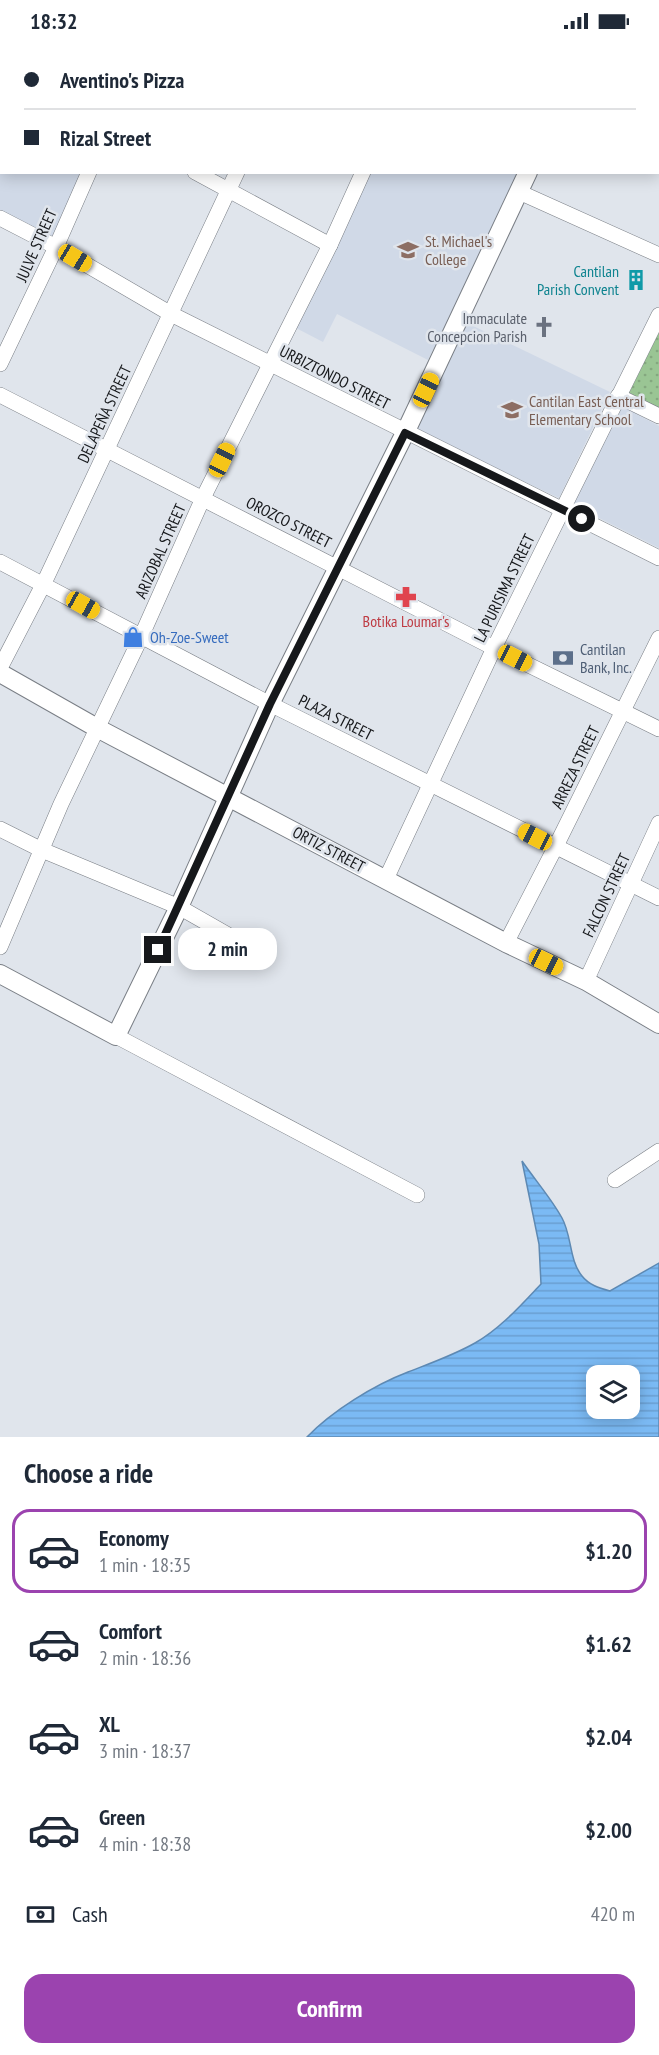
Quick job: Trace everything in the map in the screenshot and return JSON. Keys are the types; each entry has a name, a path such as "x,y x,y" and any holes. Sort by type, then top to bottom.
{"street":[{"name":"JULVE STREET","path":"0,364 88,174"},
{"path":"198,174 330,245"},
{"name":"DELAPEÑA STREET","path":"0,668 44,583 236,174"},
{"name":"ARIZOBAL STREET","path":"0,947 97,728 141,637 203,498 330,245 362,174"},
{"path":"116,1036 179,906 270,704 405,433 527,174"},
{"path":"519,192 659,255"},
{"name":"URBIZTONDO STREET","path":"0,218 56,247 171,314 659,558"},
{"name":"LA PURISIMA STREET","path":"386,879 494,648 659,315"},
{"name":"OROZCO STREET","path":"0,395 338,566 494,648 659,729"},
{"path":"618,396 659,416"},
{"name":"PLAZA STREET","path":"0,562 44,583 141,637 270,704 659,898"},
{"name":"ARREZA STREET","path":"506,943 659,638"},
{"name":"ORTIZ STREET","path":"0,673 97,728 506,943 586,981 659,1024"},
{"name":"FALCON STREET","path":"586,981 659,823"},
{"path":"0,829 42,850 179,906 256,951"},
{"path":"0,974 417,1195"},
{"path":"615,1180 659,1151"}],"shaded area":[{"path":"0,174 84,174 54,240 0,212"},
{"name":"St. Michael's College","path":"369,174 516,174 515,187 428,360 337,314 323,342 296,328"},
{"name":"Cantilan East Central Elementary School","path":"465,322 610,392 559,498 414,429"},
{"path":"621,406 659,426 659,548 573,505"}],"green space":[{"path":"659,332 659,408 629,393"}],"water":[{"path":"522,1161 562,1218 568,1232 575,1263 588,1282 610,1291 659,1263 659,1437 307,1437 341,1408 368,1391 395,1377 442,1359 484,1337 502,1324 541,1284 539,1244"}],"place":[{"name":"St. Michael's College","path":"408,250"},
{"name":"Cantilan Parish Convent","path":"636,280"},
{"name":"Immaculate Concepcion Parish","path":"544,327"},
{"name":"Cantilan East Central Elementary School","path":"512,410"},
{"name":"Botika Loumar's","path":"406,597"},
{"name":"Oh-Zoe-Sweet","path":"133,637"},
{"name":"Cantilan Bank, Inc.","path":"563,658"}],"route":[{"path":"158,950 270,704 405,433 582,519"}]}
